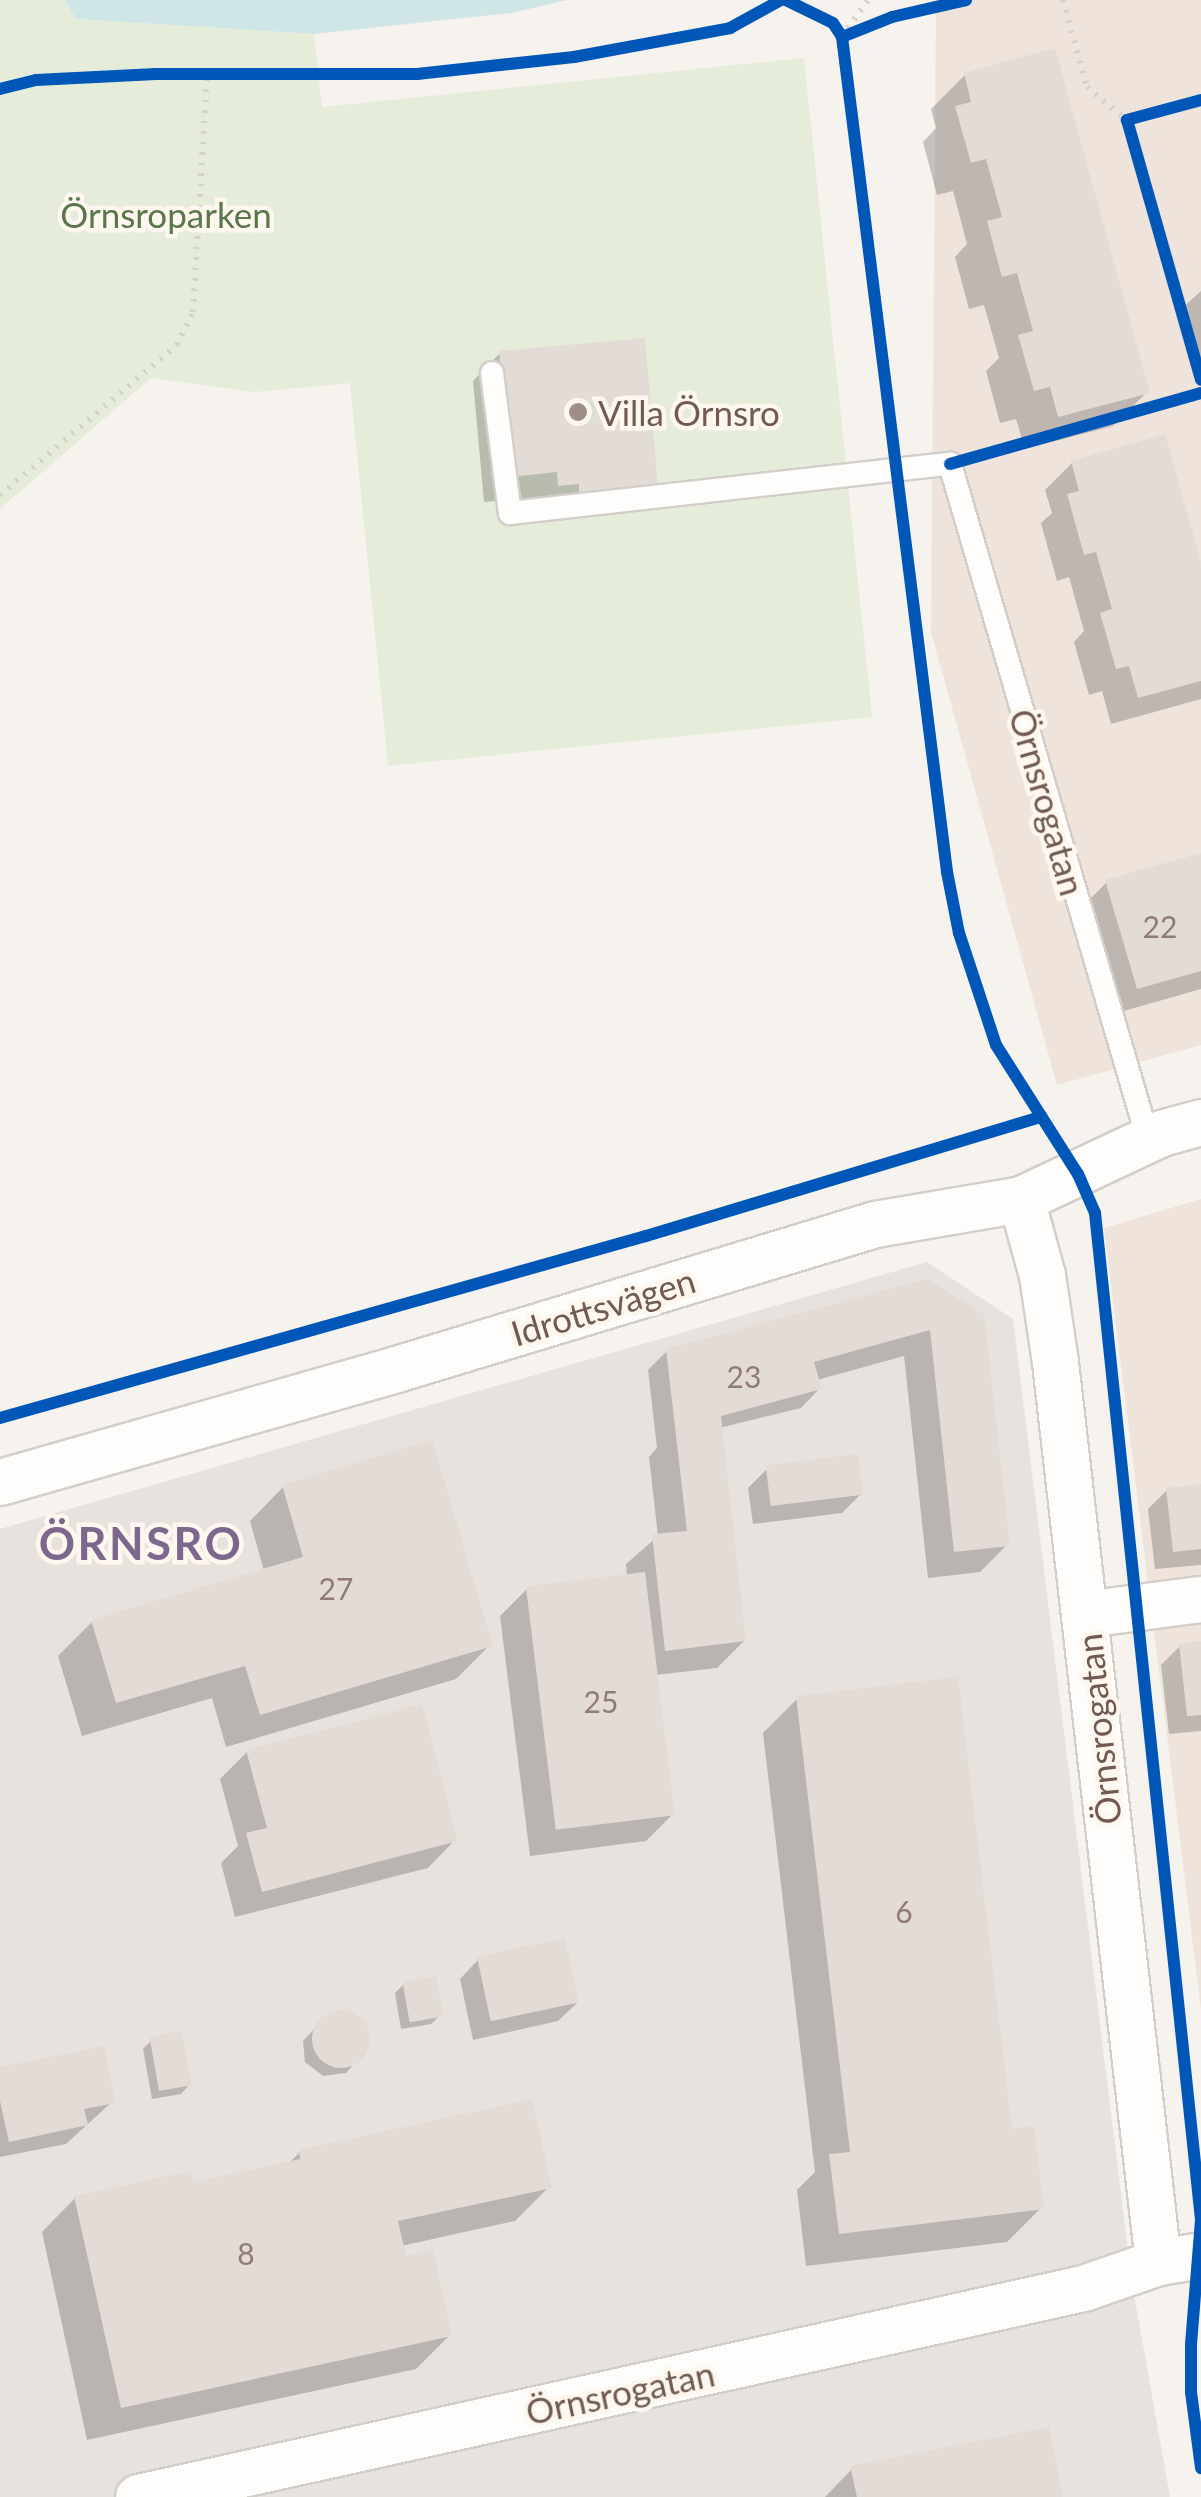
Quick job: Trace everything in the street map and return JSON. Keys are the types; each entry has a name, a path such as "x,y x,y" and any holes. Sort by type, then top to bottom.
{"street":[{"name":"Idrottsvägen","path":"0,1482 874,1224 1021,1198 1148,1139 1201,1122"},
{"name":"Örnsrogatan","path":"138,2497 1083,2288 1180,2259 1085,1614 1042,1275 1021,1198"},
{"path":"1085,1614 1201,1598"}],"lane":[{"name":"Örnsrogatan","path":"492,373 510,513 950,464 1148,1139"}],"path":[{"path":"842,37 868,0"},
{"path":"1063,0 1087,87 1127,120 1132,138"},
{"path":"834,23 842,37 844,57"},
{"path":"842,37 866,25"},
{"path":"190,74 226,74"},
{"path":"0,496 177,345 193,312 207,74"},
{"path":"1127,120 1146,115"}],"shaded area":[{"path":"65,0 567,0 511,13 314,34 76,19"},
{"path":"936,0 1201,0 1201,1045 1057,1085 931,632"},
{"path":"1201,1199 1201,2010 1104,1228"},
{"path":"927,1262 1013,1319 1132,2283 1170,2497 0,2497 0,1529"}],"green space":[{"name":"Örnsroparken","path":"0,0 65,0 77,19 314,34 322,107 804,58 872,717 388,766 350,383 254,392 151,378 0,509"}],"building":[{"path":"1055,48 1150,393 1058,417 1050,387 1034,391 1018,335 1033,331 1017,273 1002,277 987,221 1002,217 986,159 971,163 955,106 971,102 964,73"},
{"name":"Villa Örnsro","path":"645,338 658,487 579,494 579,484 558,486 557,472 510,477 499,351"},
{"path":"1165,434 1201,562 1201,681 1138,698 1129,666 1116,669 1100,613 1112,609 1096,552 1084,555 1067,494 1079,491 1071,461"},
{"path":"1201,853 1201,971 1137,989 1105,880"},
{"path":"927,1279 984,1314 1010,1546 954,1552 930,1330 814,1362 822,1389 721,1416 746,1641 665,1651 652,1534 687,1531 666,1349"},
{"path":"432,1440 493,1646 260,1715 245,1666 116,1703 91,1620 303,1557 282,1485"},
{"path":"858,1454 863,1495 771,1506 766,1465"},
{"path":"1201,1484 1201,1549 1173,1552 1166,1488"},
{"path":"645,1572 675,1815 556,1830 526,1587"},
{"path":"1201,1641 1201,1715 1187,1716 1179,1644"},
{"path":"958,1677 1012,2129 1034,2126 1044,2209 839,2234 829,2154 850,2152 796,1696"},
{"path":"422,1704 458,1841 262,1892 246,1833 267,1828 246,1750"},
{"path":"565,1938 579,2003 491,2021 477,1957"},
{"path":"436,1976 443,2016 410,2022 403,1982"},
{"path":"341,2010 362,2018 370,2039 362,2060 341,2068 320,2060 312,2039 320,2018"},
{"path":"182,2031 192,2085 159,2091 150,2037"},
{"path":"104,2046 115,2103 84,2109 88,2125 9,2142 0,2101 0,2067"},
{"path":"532,2099 552,2188 398,2221 406,2256 433,2250 452,2336 121,2408 74,2196 191,2171 193,2182 300,2159 299,2150"},
{"path":"1049,2427 1063,2497 857,2497 850,2466"}],"cycle path":[{"path":"0,89 36,80 156,74 417,74 574,57 730,28 781,0"},
{"path":"786,0 833,23 842,37 947,872 959,933 996,1045 1078,1174 1095,1213 1201,2220 1191,2345 1191,2392 1201,2468"},
{"path":"842,37 892,17 966,0"},
{"path":"1201,100 1127,120 1201,380"},
{"path":"950,464 1201,393"},
{"path":"0,1418 646,1236 1041,1117"}],"place":[{"name":"Villa Örnsro","path":"578,412"}],"district":[{"name":"ÖRNSRO","path":"141,1544"}]}
